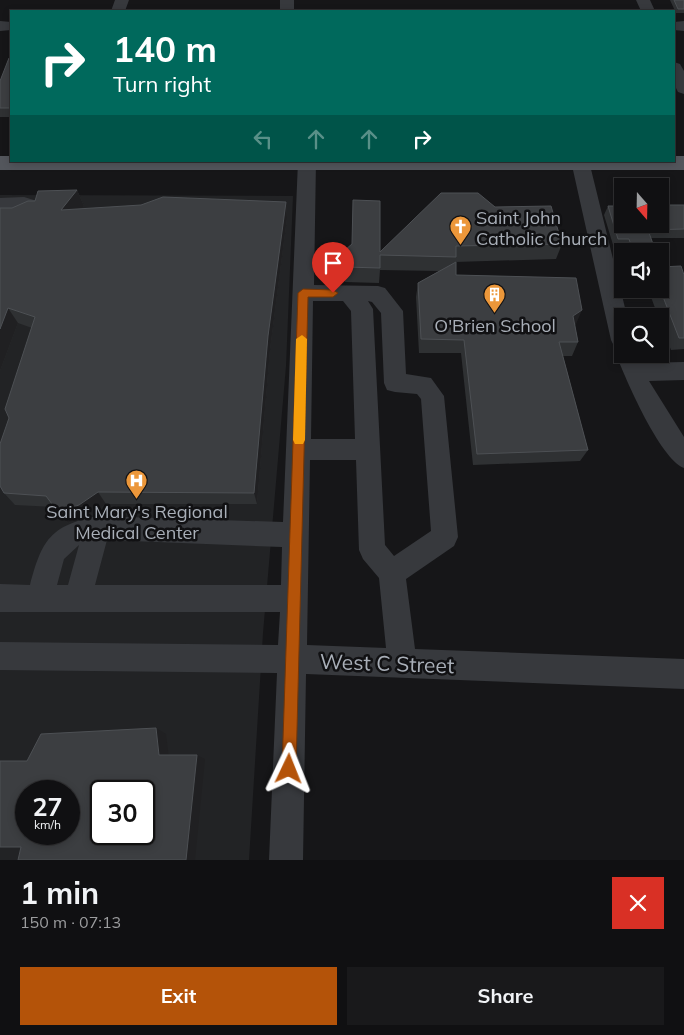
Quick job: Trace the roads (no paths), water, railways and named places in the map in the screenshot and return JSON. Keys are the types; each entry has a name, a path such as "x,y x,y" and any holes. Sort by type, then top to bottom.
{"main road":[{"path":"0,163 684,163"}],"street":[{"path":"675,69 684,89"},
{"path":"580,162 614,308"},
{"path":"286,860 307,163"},
{"path":"303,293 378,294 392,311 394,383"},
{"path":"348,293 362,309 372,550 392,573 402,664"},
{"path":"630,363 684,372"},
{"path":"630,363 654,414 684,457"},
{"path":"365,383 424,385 432,396 445,538 392,573"},
{"path":"298,449 368,450"},
{"path":"40,598 55,549 64,538 78,531 97,528 296,535"},
{"path":"78,598 97,528"},
{"path":"0,598 294,599"},
{"name":"West C Street","path":"0,656 292,659 684,674"}],"place":[{"name":"Saint John Catholic Church","path":"460,246"},
{"name":"O'Brien School","path":"495,314"},
{"name":"Saint Mary's Regional Medical Center","path":"137,500"}]}
